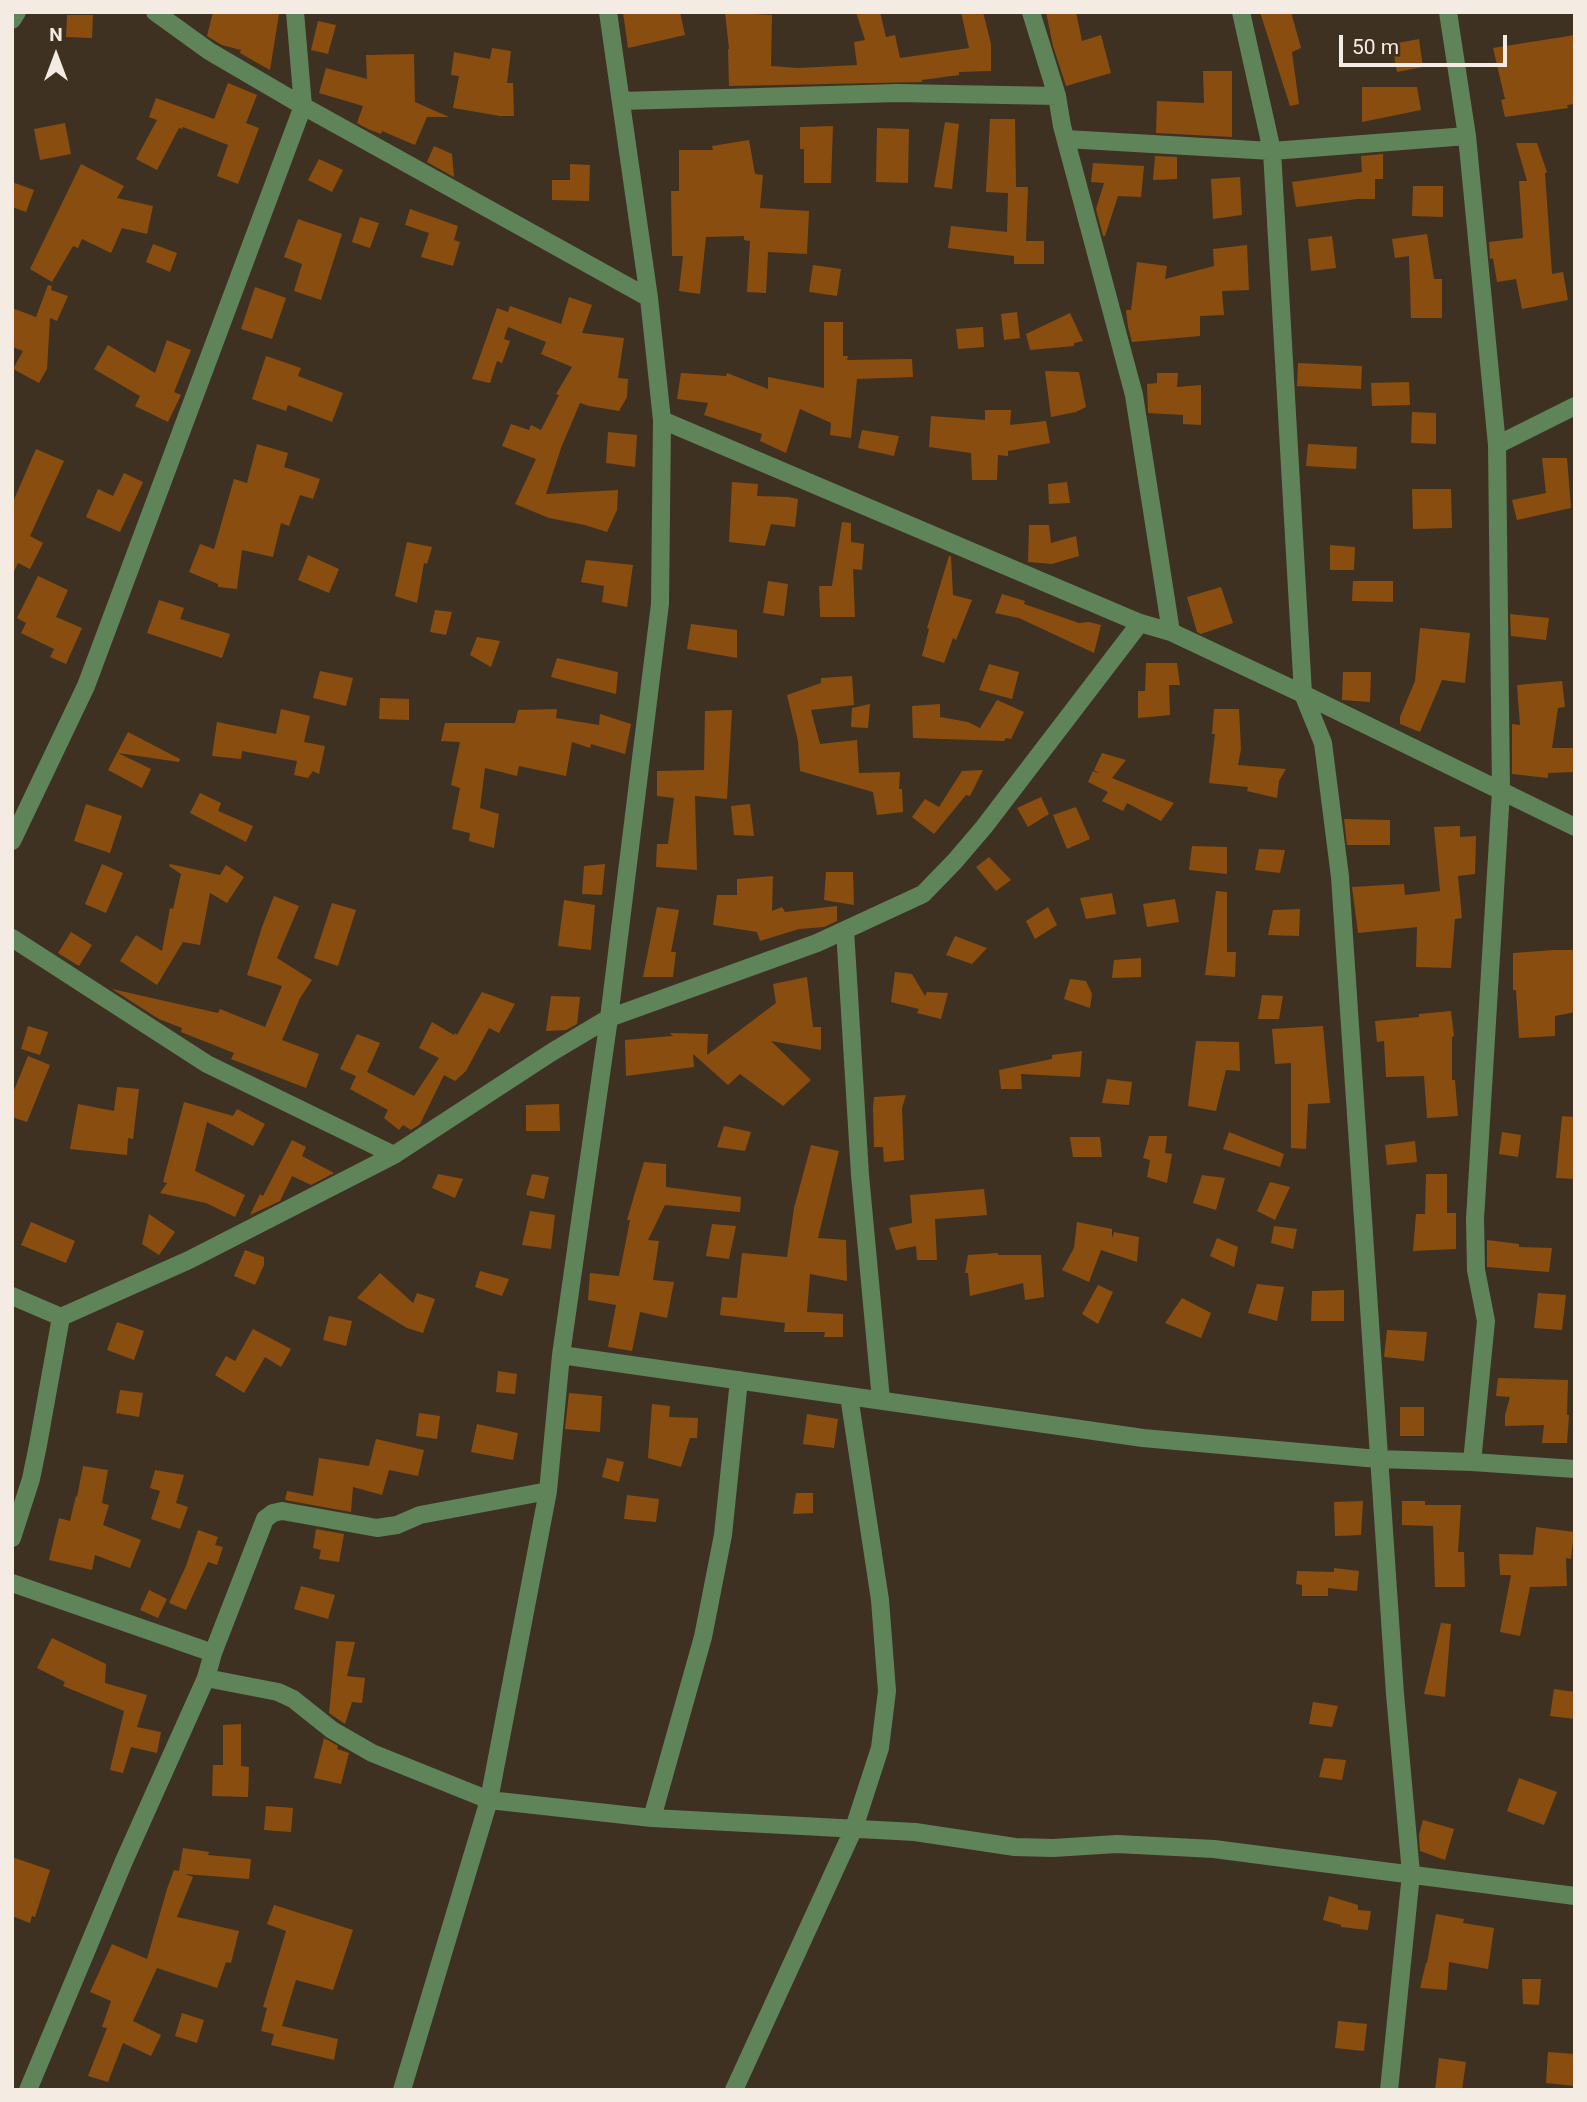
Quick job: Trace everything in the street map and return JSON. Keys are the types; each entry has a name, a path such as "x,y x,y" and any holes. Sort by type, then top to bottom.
{"street":[{"path":"12,20 17,12"},
{"path":"155,12 209,51 303,106 649,298"},
{"path":"12,841 86,686 303,106 295,12"},
{"path":"402,2090 489,1800 548,1491 561,1355 609,1018 660,604 662,420 649,298 607,12"},
{"path":"1031,12 1056,96 1134,395 1171,632"},
{"path":"1241,12 1272,151 1303,694 1323,743 1340,877 1378,1459 1411,1874 1389,2090"},
{"path":"1448,12 1466,136 1497,445 1501,791 1475,1219 1476,1270 1486,1321 1472,1461"},
{"path":"621,101 898,93 1056,96"},
{"path":"1066,138 1272,151 1466,136"},
{"path":"1497,445 1575,407"},
{"path":"662,420 1140,623 1171,632 1575,827"},
{"path":"12,1296 61,1317 189,1260 394,1155 609,1018 817,943 923,894 984,827 1140,623"},
{"path":"845,930 860,1175 881,1400"},
{"path":"12,938 208,1064 394,1155"},
{"path":"12,1538 36,1456 61,1317"},
{"path":"561,1355 1143,1438 1378,1459 1472,1461 1575,1469"},
{"path":"652,1818 703,1637 723,1535 739,1380"},
{"path":"734,2090 854,1828 880,1748 887,1691 880,1600 849,1396"},
{"path":"28,2090 124,1861 206,1678 213,1653 265,1519 272,1513 282,1511 377,1528 397,1525 420,1514 548,1491"},
{"path":"12,1583 213,1653"},
{"path":"206,1678 278,1692 293,1699 332,1730 372,1753 489,1800 652,1818 915,1832 1015,1847 1053,1848 1117,1844 1214,1849 1575,1896"}],"building":[{"path":"213,12 279,14 270,70 240,53 241,50 222,45 207,36"},
{"path":"623,12 680,12 685,35 628,48"},
{"path":"725,12 772,15 771,66 798,68 857,65 854,42 865,40 856,12 880,12 886,37 895,35 900,58 969,48 961,12 983,12 991,44 991,71 959,72 959,75 922,82 729,86"},
{"path":"1046,12 1076,12 1082,41 1101,35 1111,73 1066,86 1053,46"},
{"path":"1260,12 1291,12 1301,48 1292,52 1299,104 1290,106"},
{"path":"67,15 93,15 92,38 66,37"},
{"path":"318,21 336,25 328,54 311,50"},
{"path":"1575,35 1575,104 1567,105 1568,108 1505,117 1501,100 1505,99 1493,48"},
{"path":"1419,39 1423,67 1397,72 1392,44"},
{"path":"492,48 511,51 507,83 513,83 514,116 453,108 459,76 451,75 454,52 490,59"},
{"path":"414,54 415,102 449,117 427,117 415,145 357,123 363,106 319,93 326,68 367,79 366,55"},
{"path":"1203,71 1232,71 1232,137 1156,133 1157,101 1204,103"},
{"path":"228,83 257,95 246,123 259,128 238,184 217,176 228,145 183,127 179,128 157,170 136,159 157,120 149,117 156,98 214,119"},
{"path":"1362,87 1417,87 1421,110 1362,122"},
{"path":"990,119 1015,119 1016,187 1028,187 1026,241 1044,241 1044,264 1014,264 1014,256 948,248 951,226 1007,232 1008,193 986,192"},
{"path":"945,122 959,124 952,189 934,187"},
{"path":"65,123 71,154 40,160 34,129"},
{"path":"833,126 831,183 804,183 804,149 800,149 800,127"},
{"path":"877,128 909,129 908,183 876,182"},
{"path":"749,140 755,174 763,175 760,208 809,211 807,254 768,252 766,293 747,292 750,241 744,240 744,236 706,237 700,294 679,291 683,256 672,256 671,191 679,191 679,150 713,150 712,146"},
{"path":"1516,143 1537,143 1547,172 1552,274 1563,272 1568,300 1522,309 1516,279 1497,282 1493,258 1490,259 1489,242 1523,238 1519,181 1527,181"},
{"path":"434,146 452,154 454,177 427,162"},
{"path":"1383,154 1383,179 1375,179 1375,199 1296,207 1292,182 1362,172 1361,156"},
{"path":"1155,156 1177,157 1177,179 1153,180"},
{"path":"319,159 343,170 332,192 308,180"},
{"path":"1093,163 1144,166 1141,197 1118,196 1105,236 1096,209 1104,183 1091,182"},
{"path":"81,164 124,186 117,198 153,206 147,234 122,228 111,253 82,239 78,248 73,246 52,282 30,269"},
{"path":"570,164 590,165 589,201 552,200 552,180 570,180"},
{"path":"1240,177 1242,215 1213,219 1211,179"},
{"path":"12,182 34,190 26,212 12,207"},
{"path":"1413,186 1443,186 1443,217 1412,216"},
{"path":"410,209 458,226 454,240 460,242 453,266 421,257 429,233 405,225"},
{"path":"360,217 379,223 370,248 352,242"},
{"path":"298,219 342,234 321,300 294,291 302,264 284,257"},
{"path":"1427,234 1434,279 1442,279 1442,318 1411,318 1409,256 1395,258 1392,239"},
{"path":"1332,236 1336,268 1311,271 1308,239"},
{"path":"153,244 177,253 170,272 146,262"},
{"path":"1247,245 1249,290 1222,291 1224,315 1200,316 1200,336 1132,342 1126,310 1131,310 1137,262 1167,266 1165,279 1214,266 1213,249"},
{"path":"813,265 841,269 837,296 809,292"},
{"path":"48,285 52,286 51,290 68,296 57,321 50,318 47,369 39,383 13,369 23,351 12,347 12,308 36,317"},
{"path":"255,287 286,298 272,339 241,329"},
{"path":"569,297 592,305 582,333 624,338 618,378 628,379 627,397 619,411 580,403 546,494 618,490 617,510 607,532 549,518 515,504 536,459 502,446 511,424 529,430 531,425 541,430 559,395 556,394 572,367 541,354 546,342 508,327 504,339 510,341 502,363 497,361 490,383 472,379 497,308 508,312 510,306 561,324"},
{"path":"1017,312 1020,338 1004,340 1001,314"},
{"path":"1070,313 1083,341 1074,343 1074,346 1030,350 1026,334"},
{"path":"824,322 843,322 843,356 848,356 847,360 912,359 913,377 857,379 851,438 830,435 831,423 800,409 786,453 760,441 762,434 704,415 708,403 677,399 681,373 726,376 727,373 768,389 768,377 824,388"},
{"path":"983,327 984,347 958,349 956,329"},
{"path":"167,340 191,350 174,392 181,395 168,422 135,406 140,396 94,369 108,345 155,373"},
{"path":"266,356 301,368 298,376 343,393 332,422 288,405 286,411 252,399"},
{"path":"1298,363 1362,366 1361,389 1297,386"},
{"path":"1045,371 1079,372 1086,407 1051,417"},
{"path":"1157,373 1178,373 1177,387 1201,385 1201,425 1183,424 1183,415 1148,413 1147,384 1157,383"},
{"path":"1409,382 1410,405 1372,406 1371,383"},
{"path":"985,410 1011,410 1010,425 1046,421 1050,443 1008,451 1008,456 998,455 997,480 972,480 971,453 929,447 931,416 985,420"},
{"path":"1412,412 1436,413 1436,444 1411,443"},
{"path":"862,430 899,436 894,456 858,448"},
{"path":"608,432 637,435 635,467 606,463"},
{"path":"257,444 288,453 284,467 320,479 313,499 300,495 289,526 281,523 273,557 242,550 237,589 218,587 218,584 189,572 200,544 214,549 234,479 247,483"},
{"path":"1308,444 1357,447 1356,469 1306,466"},
{"path":"36,449 64,461 30,536 43,543 30,569 18,563 12,576 12,504"},
{"path":"1542,458 1567,458 1571,508 1517,520 1512,500 1546,493"},
{"path":"124,473 143,482 120,532 86,517 98,489 113,496"},
{"path":"732,482 758,484 757,496 798,499 795,527 771,524 765,546 729,542"},
{"path":"1067,482 1070,503 1049,504 1048,484"},
{"path":"1412,489 1451,489 1452,528 1413,529"},
{"path":"842,522 851,523 851,542 864,544 862,570 853,569 855,617 820,617 819,586 832,586"},
{"path":"1029,525 1049,525 1051,543 1076,536 1079,556 1052,564 1028,562"},
{"path":"407,542 432,547 427,564 424,563 417,603 395,596"},
{"path":"1330,545 1355,547 1354,570 1330,570"},
{"path":"308,555 339,569 329,593 298,580"},
{"path":"949,556 953,595 972,600 944,663 922,656 929,629 927,628"},
{"path":"586,560 633,565 627,607 602,602 604,586 581,582"},
{"path":"38,576 68,590 56,617 82,628 66,664 50,657 54,649 21,633 26,623 17,618"},
{"path":"768,581 788,584 784,616 763,613"},
{"path":"1353,581 1393,581 1393,602 1352,601"},
{"path":"1221,587 1233,623 1201,634 1197,632 1187,597"},
{"path":"1002,594 1079,623 1101,625 1094,653 1019,618 995,613"},
{"path":"159,600 184,608 180,619 230,634 222,658 147,633"},
{"path":"435,610 452,612 446,635 430,632"},
{"path":"1510,614 1549,618 1546,640 1511,636"},
{"path":"691,624 737,630 737,658 687,649"},
{"path":"1420,628 1470,633 1465,683 1442,680 1420,732 1400,724 1400,717 1415,681"},
{"path":"477,637 500,641 491,667 470,655"},
{"path":"557,658 618,672 616,694 551,677"},
{"path":"1146,663 1177,663 1180,685 1169,685 1170,715 1138,718 1138,691 1145,691"},
{"path":"989,664 1019,672 1012,699 979,690"},
{"path":"320,671 353,678 346,706 313,698"},
{"path":"1343,672 1371,672 1370,702 1342,700"},
{"path":"852,676 854,705 811,710 820,744 857,740 859,773 900,772 899,789 902,789 903,812 877,815 873,792 800,771 798,741 787,695 821,683 821,678"},
{"path":"1562,681 1565,707 1558,708 1552,748 1575,748 1575,772 1548,773 1548,778 1512,774 1512,724 1520,725 1517,685"},
{"path":"380,698 409,699 409,720 379,719"},
{"path":"997,700 1024,712 1011,739 913,738 912,706 940,704 940,717 968,722 980,728"},
{"path":"870,704 868,728 851,727 852,708"},
{"path":"281,709 310,716 304,742 325,746 319,774 313,771 308,778 294,775 297,761 242,751 241,759 212,756 217,722 276,734"},
{"path":"557,709 556,718 599,725 600,714 631,724 625,754 591,744 590,748 572,742 566,776 519,766 517,776 485,768 480,808 499,814 494,848 469,841 470,833 452,829 460,788 451,785 460,742 441,741 445,723 515,723 518,710"},
{"path":"1214,709 1239,709 1241,749 1238,765 1286,769 1279,781 1277,798 1247,791 1248,787 1209,783 1215,734 1212,734"},
{"path":"732,710 727,799 695,796 697,870 656,867 657,844 668,844 674,798 657,796 657,771 704,770 705,711"},
{"path":"128,732 180,759 179,762 118,753 151,769 142,788 108,770"},
{"path":"1102,753 1126,760 1112,778 1174,803 1161,821 1127,803 1123,811 1102,801 1108,792 1088,782 1093,771 1100,774 1094,770"},
{"path":"983,770 970,796 966,795 934,834 912,817 925,799 939,807 962,771"},
{"path":"200,793 221,803 218,811 253,826 246,842 190,813"},
{"path":"1041,797 1049,814 1028,827 1017,808"},
{"path":"86,804 122,816 110,853 74,841"},
{"path":"750,804 754,836 734,835 731,806"},
{"path":"1076,807 1090,839 1067,849 1053,815"},
{"path":"1344,819 1390,820 1390,845 1347,845"},
{"path":"1460,826 1460,837 1476,836 1475,874 1458,876 1462,918 1455,919 1451,968 1416,967 1417,927 1358,933 1352,887 1404,884 1405,895 1440,891 1434,827"},
{"path":"1192,846 1227,847 1227,874 1189,870"},
{"path":"1259,849 1285,850 1280,873 1255,870"},
{"path":"989,857 1011,880 996,891 976,867"},
{"path":"102,864 123,873 106,913 85,904"},
{"path":"170,864 220,875 226,865 244,877 227,903 210,893 200,945 183,942 157,985 120,961 136,935 162,951 170,908 173,909 181,874 169,866"},
{"path":"605,864 602,895 582,894 584,866"},
{"path":"826,872 853,872 854,905 824,900"},
{"path":"773,876 772,911 782,907 785,912 837,906 837,921 824,927 799,929 760,941 757,932 713,925 717,895 737,895 737,879"},
{"path":"1216,891 1227,892 1227,952 1236,952 1235,977 1205,975"},
{"path":"1112,893 1116,914 1086,919 1080,898"},
{"path":"274,896 299,906 277,958 312,980 300,998 282,1040 319,1054 306,1088 231,1059 234,1053 181,1032 182,1028 159,1019 112,989 218,1013 220,1009 265,1027 282,986 247,975"},
{"path":"1175,899 1179,922 1147,927 1143,904"},
{"path":"564,900 595,905 591,950 558,946"},
{"path":"332,903 356,910 338,966 314,958"},
{"path":"657,907 679,910 671,952 676,952 673,977 643,977"},
{"path":"1048,907 1057,925 1035,939 1026,921"},
{"path":"1300,909 1299,936 1268,935 1273,910"},
{"path":"71,932 92,945 79,966 58,953"},
{"path":"955,936 987,948 972,964 946,955"},
{"path":"1575,950 1575,1012 1555,1016 1555,1036 1519,1038 1516,990 1513,990 1513,953"},
{"path":"1141,958 1141,977 1112,978 1114,960"},
{"path":"895,972 912,974 925,996 927,992 948,993 941,1019 917,1013 919,1009 891,1002"},
{"path":"807,977 813,1027 821,1027 821,1050 771,1041 811,1080 783,1106 740,1074 728,1085 693,1054 694,1067 626,1076 625,1040 673,1036 670,1033 708,1034 707,1055 776,1003 773,984"},
{"path":"1070,979 1086,981 1092,994 1090,1008 1064,999"},
{"path":"482,992 515,1004 499,1033 489,1028 466,1071 455,1081 444,1075 420,1124 411,1130 403,1125 399,1130 384,1118 388,1110 350,1089 356,1076 340,1069 357,1034 380,1043 367,1072 414,1096 439,1058 419,1048 432,1022 457,1035"},
{"path":"1262,995 1283,996 1279,1019 1258,1019"},
{"path":"551,996 580,997 577,1024 566,1030 546,1031"},
{"path":"1451,1011 1454,1036 1452,1080 1455,1080 1458,1116 1427,1118 1424,1076 1386,1077 1384,1041 1377,1042 1375,1021"},
{"path":"28,1026 48,1032 40,1055 21,1049"},
{"path":"1323,1026 1330,1103 1308,1104 1306,1149 1291,1148 1291,1063 1275,1064 1272,1029"},
{"path":"1196,1041 1239,1042 1240,1071 1226,1070 1216,1111 1188,1106"},
{"path":"1082,1051 1080,1077 1021,1074 1022,1089 1001,1089 999,1070 1052,1059 1052,1055"},
{"path":"28,1056 50,1065 27,1122 12,1117 12,1095"},
{"path":"1107,1079 1132,1082 1129,1105 1102,1103"},
{"path":"117,1087 139,1089 133,1139 128,1138 127,1155 70,1149 78,1104 114,1111"},
{"path":"906,1095 902,1108 904,1160 884,1162 883,1147 874,1147 874,1097"},
{"path":"184,1102 233,1116 237,1109 265,1124 253,1146 207,1122 195,1171 245,1195 235,1217 206,1203 160,1193 167,1183 163,1182"},
{"path":"559,1104 560,1131 526,1131 526,1105"},
{"path":"1562,1116 1575,1117 1575,1179 1556,1178"},
{"path":"724,1126 751,1132 745,1151 717,1147"},
{"path":"1229,1132 1284,1154 1280,1167 1223,1149"},
{"path":"1502,1132 1521,1135 1518,1157 1499,1154"},
{"path":"1149,1136 1167,1136 1165,1153 1172,1154 1167,1183 1147,1177 1150,1160 1143,1158"},
{"path":"1070,1137 1100,1137 1102,1157 1073,1157"},
{"path":"292,1140 306,1147 302,1156 334,1173 311,1185 292,1176 280,1201 250,1215 260,1194 263,1196"},
{"path":"1415,1141 1417,1162 1387,1165 1385,1145"},
{"path":"811,1145 839,1151 818,1238 846,1240 847,1281 810,1274 807,1312 843,1314 843,1337 824,1337 825,1332 784,1332 785,1323 720,1315 722,1297 737,1298 742,1253 787,1257 794,1208"},
{"path":"644,1162 666,1164 666,1187 741,1197 740,1212 665,1205 648,1240 659,1241 653,1280 674,1282 667,1318 640,1312 632,1351 608,1347 616,1305 588,1300 590,1273 619,1276 630,1220 627,1220"},
{"path":"438,1174 463,1179 455,1198 432,1188"},
{"path":"532,1174 549,1177 544,1199 526,1195"},
{"path":"1426,1174 1447,1174 1447,1213 1456,1213 1456,1249 1413,1251 1416,1214 1425,1214"},
{"path":"1202,1175 1225,1178 1216,1210 1193,1203"},
{"path":"1270,1182 1290,1187 1275,1220 1257,1211"},
{"path":"984,1189 987,1215 935,1219 937,1260 917,1260 916,1246 896,1250 889,1228 912,1223 910,1195"},
{"path":"530,1211 555,1215 551,1249 522,1245"},
{"path":"149,1214 175,1232 159,1255 142,1244"},
{"path":"31,1222 75,1241 66,1263 21,1245"},
{"path":"1077,1222 1112,1229 1112,1238 1114,1232 1139,1237 1137,1262 1101,1250 1089,1282 1062,1270 1074,1248"},
{"path":"712,1224 736,1226 729,1259 706,1256"},
{"path":"1274,1226 1297,1229 1293,1249 1271,1243"},
{"path":"1217,1238 1238,1247 1234,1267 1210,1256"},
{"path":"1487,1240 1519,1244 1519,1247 1552,1248 1549,1272 1487,1267"},
{"path":"245,1250 264,1257 264,1265 255,1285 234,1276"},
{"path":"968,1255 1041,1255 1044,1297 1025,1300 1023,1283 970,1296 968,1273 965,1273"},
{"path":"480,1271 509,1279 502,1296 475,1287"},
{"path":"380,1273 413,1303 417,1293 435,1299 423,1333 407,1328 357,1298"},
{"path":"1257,1284 1284,1287 1277,1321 1248,1313"},
{"path":"1098,1285 1113,1292 1098,1324 1082,1314"},
{"path":"1344,1290 1344,1321 1311,1321 1312,1291"},
{"path":"1538,1293 1566,1295 1562,1330 1534,1328"},
{"path":"1182,1298 1211,1313 1201,1338 1165,1323"},
{"path":"329,1316 352,1321 346,1346 323,1340"},
{"path":"117,1322 144,1331 134,1360 107,1350"},
{"path":"253,1329 291,1349 281,1367 265,1357 244,1393 215,1375 226,1356 235,1361"},
{"path":"1387,1330 1427,1332 1424,1361 1384,1357"},
{"path":"498,1371 517,1374 515,1394 496,1392"},
{"path":"1498,1378 1568,1380 1567,1443 1542,1443 1544,1425 1505,1426 1510,1397 1496,1396"},
{"path":"120,1390 143,1393 139,1417 116,1413"},
{"path":"569,1393 602,1396 600,1432 565,1429"},
{"path":"652,1404 670,1406 669,1417 698,1418 697,1438 690,1438 681,1467 648,1458"},
{"path":"1400,1407 1424,1407 1424,1436 1400,1436"},
{"path":"419,1413 440,1416 437,1439 416,1436"},
{"path":"807,1414 838,1419 834,1448 803,1444"},
{"path":"477,1424 518,1433 513,1460 471,1452"},
{"path":"376,1439 424,1450 418,1476 389,1470 382,1495 353,1487 351,1512 285,1500 287,1491 313,1496 319,1458 369,1466"},
{"path":"607,1458 624,1462 619,1482 602,1477"},
{"path":"83,1466 108,1470 102,1503 109,1505 103,1525 141,1540 130,1568 95,1555 92,1570 49,1560 59,1518 70,1521"},
{"path":"155,1470 184,1475 176,1503 188,1507 180,1529 151,1519 160,1491 150,1488"},
{"path":"796,1493 813,1493 813,1513 793,1514"},
{"path":"627,1495 659,1499 656,1522 624,1519"},
{"path":"1363,1501 1361,1535 1335,1536 1334,1502"},
{"path":"1402,1501 1425,1501 1425,1505 1461,1505 1458,1552 1464,1552 1465,1587 1435,1587 1433,1526 1402,1525"},
{"path":"1536,1527 1574,1532 1571,1559 1566,1558 1567,1586 1530,1587 1520,1636 1500,1632 1511,1575 1500,1575 1499,1554 1533,1555"},
{"path":"316,1529 344,1534 339,1562 319,1559 321,1550 313,1548"},
{"path":"198,1530 218,1537 215,1545 223,1547 217,1565 208,1562 186,1610 169,1603 186,1566"},
{"path":"1334,1568 1359,1571 1357,1591 1328,1588 1328,1596 1302,1596 1302,1585 1296,1584 1297,1571 1334,1572"},
{"path":"301,1586 335,1595 328,1619 294,1609"},
{"path":"149,1590 167,1599 158,1618 140,1610"},
{"path":"1441,1623 1451,1624 1445,1697 1424,1694"},
{"path":"52,1638 106,1664 105,1683 147,1695 137,1727 161,1732 157,1753 131,1747 123,1773 110,1770 124,1711 63,1686 65,1682 37,1668"},
{"path":"336,1641 355,1642 347,1676 365,1678 362,1703 352,1702 345,1724 329,1713"},
{"path":"1554,1689 1575,1692 1575,1719 1550,1716"},
{"path":"1313,1702 1338,1706 1332,1727 1309,1724"},
{"path":"241,1724 241,1766 249,1767 248,1797 212,1796 213,1765 223,1765 223,1725"},
{"path":"324,1738 338,1746 337,1749 349,1753 341,1784 314,1778"},
{"path":"1324,1758 1346,1760 1342,1780 1319,1777"},
{"path":"1519,1778 1557,1792 1544,1825 1507,1811"},
{"path":"266,1806 293,1808 291,1832 264,1830"},
{"path":"1423,1820 1454,1829 1445,1860 1420,1851 1419,1835"},
{"path":"183,1848 209,1852 208,1855 251,1859 249,1879 185,1874 193,1877 177,1917 239,1931 231,1963 226,1962 217,1988 157,1968 133,2021 161,2035 151,2056 123,2043 108,2082 88,2076 107,2028 102,2027 111,2001 90,1992 112,1944 147,1959 167,1889 174,1870 179,1871"},
{"path":"12,1857 50,1870 35,1917 32,1916 30,1923 12,1916"},
{"path":"1329,1896 1358,1905 1358,1910 1371,1911 1368,1930 1341,1927 1323,1920"},
{"path":"274,1905 353,1930 333,1990 296,1980 282,2026 338,2039 334,2060 271,2045 274,2034 261,2031 267,2008 263,2007 286,1931 267,1924"},
{"path":"1436,1914 1464,1919 1463,1923 1494,1928 1488,1969 1449,1962 1447,1990 1420,1988"},
{"path":"1522,1979 1541,1979 1539,2005 1523,2004"},
{"path":"182,2013 204,2020 197,2043 175,2036"},
{"path":"1338,2021 1367,2024 1364,2051 1335,2048"},
{"path":"1548,2052 1575,2054 1575,2086 1546,2083"},
{"path":"1439,2058 1466,2062 1462,2090 1435,2090"}]}
